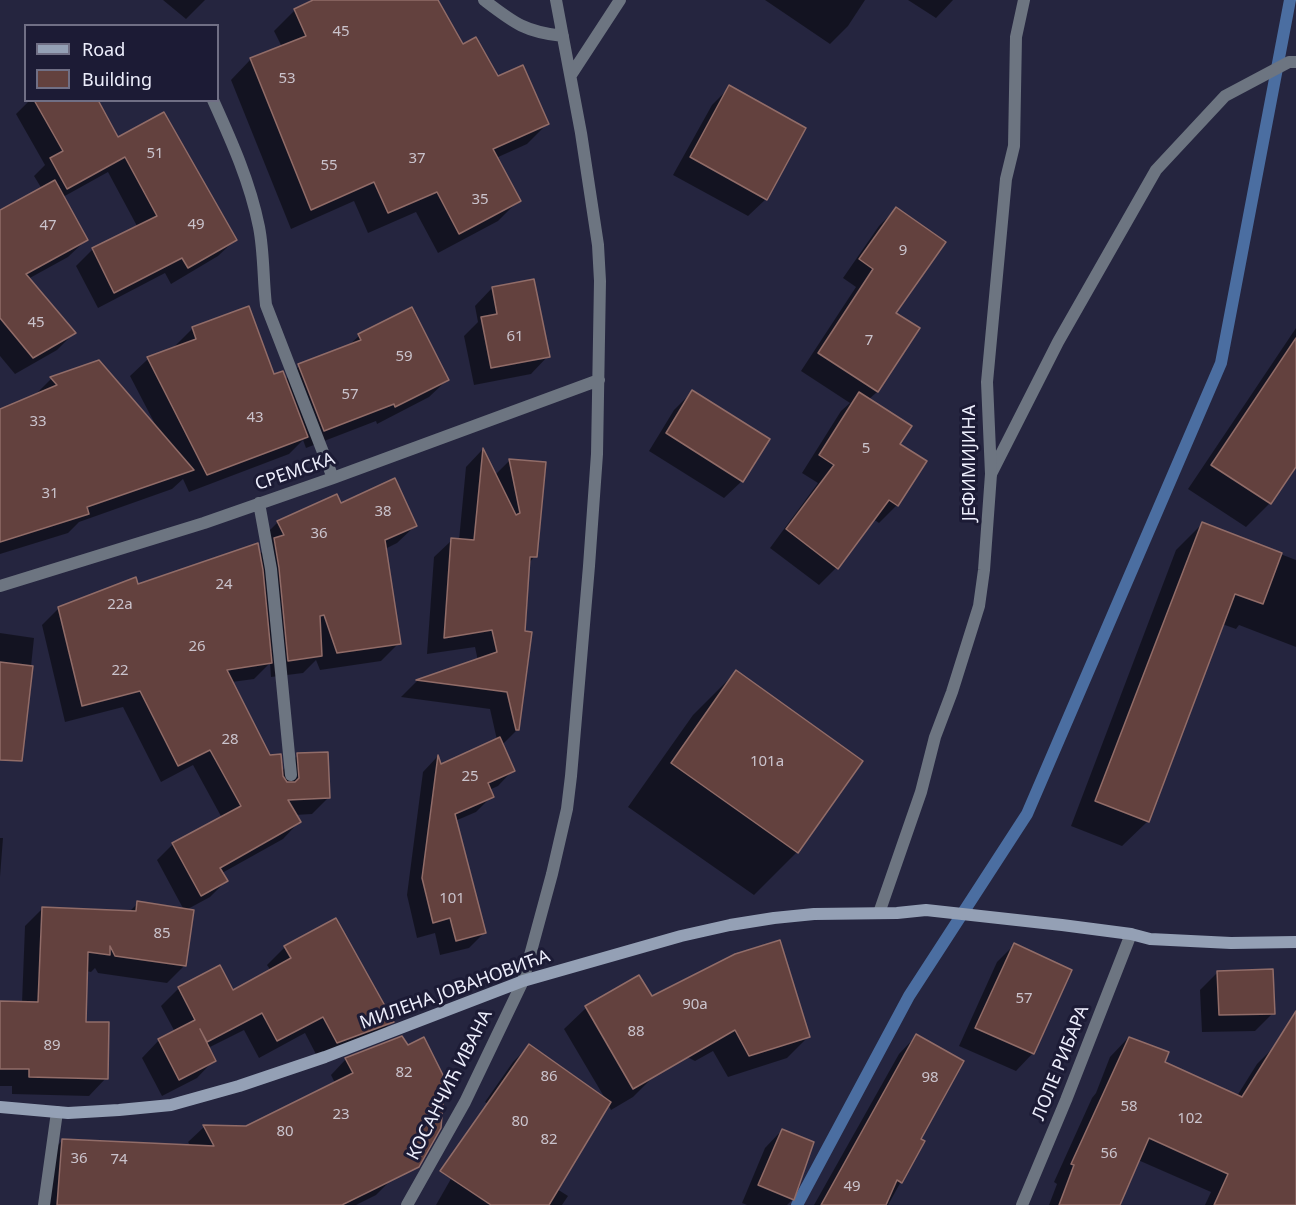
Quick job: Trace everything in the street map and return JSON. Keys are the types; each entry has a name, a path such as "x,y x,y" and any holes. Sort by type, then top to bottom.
{"main road":[{"name":"МИЛЕНА ЈОВАНОВИЋА","path":"0,1107 57,1112 119,1110 171,1105 239,1086 325,1057 523,981 681,936 729,925 814,914 926,910 1062,925 1131,934 1150,939 1188,942 1296,942"}],"street":[{"path":"484,0 511,21 529,30 563,36"},
{"name":"КОСАНЧИЋ ИВАНА","path":"408,1205 465,1102 523,981 567,809 590,566 599,380 600,281 598,245 571,75 556,0"},
{"path":"571,75 620,0"},
{"name":"ЈЕФИМИЈИНА","path":"879,913 921,792 935,737 979,606 991,474 987,382 1006,179 1014,146 1016,37 1024,0"},
{"path":"991,474 1058,342 1156,170 1225,96 1293,62"},
{"path":"214,102 244,170 253,200 263,256 266,305 333,478"},
{"name":"СРЕМСКА","path":"0,586 152,540 333,478 599,380"},
{"path":"259,503 271,569 291,775"},
{"name":"ЛОЛЕ РИБАРА","path":"1022,1205 1131,934"},
{"path":"44,1205 57,1112"}],"building":[{"path":"313,0 438,0 463,44 476,37 498,76 523,65 549,124 493,149 521,201 459,234 437,192 388,213 374,182 311,210 250,58 306,36 294,9"},
{"path":"729,85 806,128 767,200 690,157"},
{"path":"35,102 99,102 118,137 164,112 237,240 188,268 182,258 114,293 92,248 157,216 125,157 67,189 50,158 63,151"},
{"path":"55,180 88,240 26,274 76,333 33,358 0,318 0,210"},
{"path":"896,207 946,242 896,313 920,328 878,392 818,353 873,269 859,259"},
{"path":"534,279 550,357 491,368 481,317 497,314 492,287"},
{"path":"249,306 274,374 283,371 308,437 207,475 147,357 196,339 192,327"},
{"path":"412,307 449,380 395,407 394,404 324,431 298,364 361,340 358,334"},
{"path":"1296,338 1296,467 1271,504 1211,465"},
{"path":"99,360 194,470 87,507 89,514 0,542 0,409 57,385 50,377"},
{"path":"692,390 770,439 743,482 666,433"},
{"path":"859,392 912,426 900,444 927,461 898,506 889,500 838,569 786,529 834,465 819,455"},
{"path":"483,448 516,515 520,513 509,459 546,462 537,557 530,557 525,631 532,632 519,730 516,730 507,692 416,680 497,652 492,630 444,638 451,538 474,540"},
{"path":"395,478 417,526 385,540 401,644 337,653 324,615 320,616 322,656 288,661 274,538 284,535 277,521 337,494 341,503"},
{"path":"1202,522 1282,553 1263,604 1235,594 1149,822 1095,801"},
{"path":"258,543 263,570 272,663 227,670 270,755 281,754 283,776 287,782 295,782 299,778 297,753 328,752 330,798 288,800 301,822 220,868 228,881 201,896 172,843 241,806 210,750 178,766 140,691 82,706 58,607 136,577 138,584"},
{"path":"0,662 33,666 22,761 0,760"},
{"path":"736,670 863,761 798,853 671,763"},
{"path":"500,737 515,771 488,783 494,797 455,814 486,933 456,941 450,918 433,923 422,878 438,755 441,764"},
{"path":"137,901 194,910 186,966 115,956 110,946 110,955 88,952 86,1022 109,1022 108,1079 29,1077 29,1069 0,1069 0,1001 38,1002 42,907 136,911"},
{"path":"336,918 394,1022 337,1043 323,1017 277,1041 262,1013 207,1042 200,1029 216,1061 179,1080 158,1039 195,1020 178,987 220,965 233,990 291,958 284,946"},
{"path":"780,940 810,1037 749,1056 735,1030 633,1089 585,1006 639,975 652,996 735,954"},
{"path":"1014,943 1072,970 1034,1054 975,1028"},
{"path":"1273,969 1275,1014 1219,1015 1217,971"},
{"path":"1296,1011 1296,1205 1214,1205 1228,1174 1149,1138 1120,1205 1059,1205 1074,1165 1071,1164 1129,1037 1169,1052 1165,1062 1242,1097"},
{"path":"916,1034 964,1061 921,1139 925,1141 902,1183 897,1180 886,1205 821,1205"},
{"path":"402,1036 408,1045 424,1037 445,1079 441,1128 419,1167 342,1205 57,1205 62,1139 214,1146 203,1125 246,1126 353,1073 345,1058"},
{"path":"529,1044 611,1102 549,1205 491,1205 440,1171"},
{"path":"782,1129 814,1142 794,1200 758,1185"}],"waterway":[{"path":"797,1205 909,996 1027,814 1221,363 1290,0"}]}
